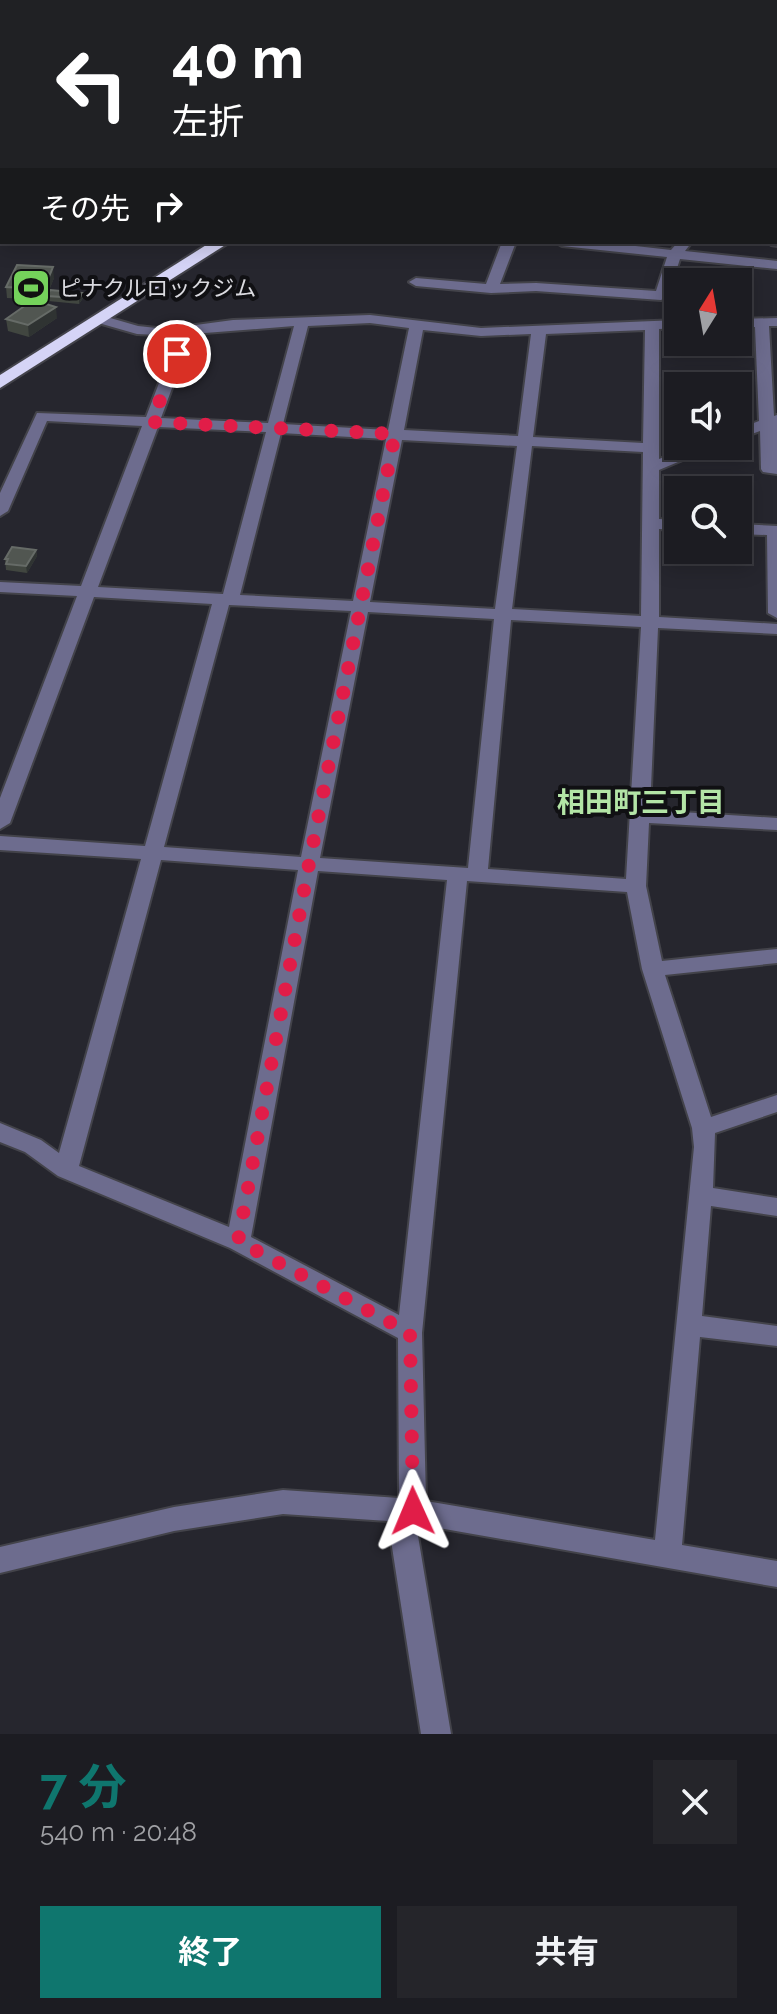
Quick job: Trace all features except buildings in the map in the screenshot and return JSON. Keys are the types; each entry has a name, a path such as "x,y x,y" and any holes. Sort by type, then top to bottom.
{"highway":[{"path":"0,383 219,244"}],"street":[{"path":"491,289 508,244"},
{"path":"588,244 777,265"},
{"path":"416,282 491,289 536,287 661,296 674,255 683,244"},
{"path":"100,319 154,333 233,324 370,319 481,332 664,324"},
{"path":"66,1170 151,853 226,599 302,322"},
{"path":"769,323 772,421 769,469 777,469"},
{"path":"652,324 650,622 636,886 653,969 703,1128 700,1195 667,1555"},
{"path":"238,1241 309,864 417,325"},
{"path":"436,1734 407,1511 410,1333 539,330"},
{"path":"0,823 9,774 88,591 186,331"},
{"path":"0,511 42,416 525,441 650,458 664,455"},
{"path":"752,429 772,421"},
{"path":"650,524 664,524"},
{"path":"752,530 776,531 777,613"},
{"path":"0,587 777,629"},
{"path":"640,816 777,824"},
{"path":"0,843 636,886"},
{"path":"653,969 777,956"},
{"path":"703,1128 777,1103"},
{"path":"0,1132 33,1146 66,1170 238,1241 410,1333"},
{"path":"700,1195 777,1207"},
{"path":"688,1325 777,1336"},
{"path":"0,1560 174,1519 283,1502 407,1511 777,1574"}],"place":[{"name":"ピナクルロックジム","path":"31,288"}],"district":[{"name":"相田町三丁目","path":"641,802"}],"route":[{"path":"177,354 152,422 395,434 238,1241 410,1333 413,1511"}]}
